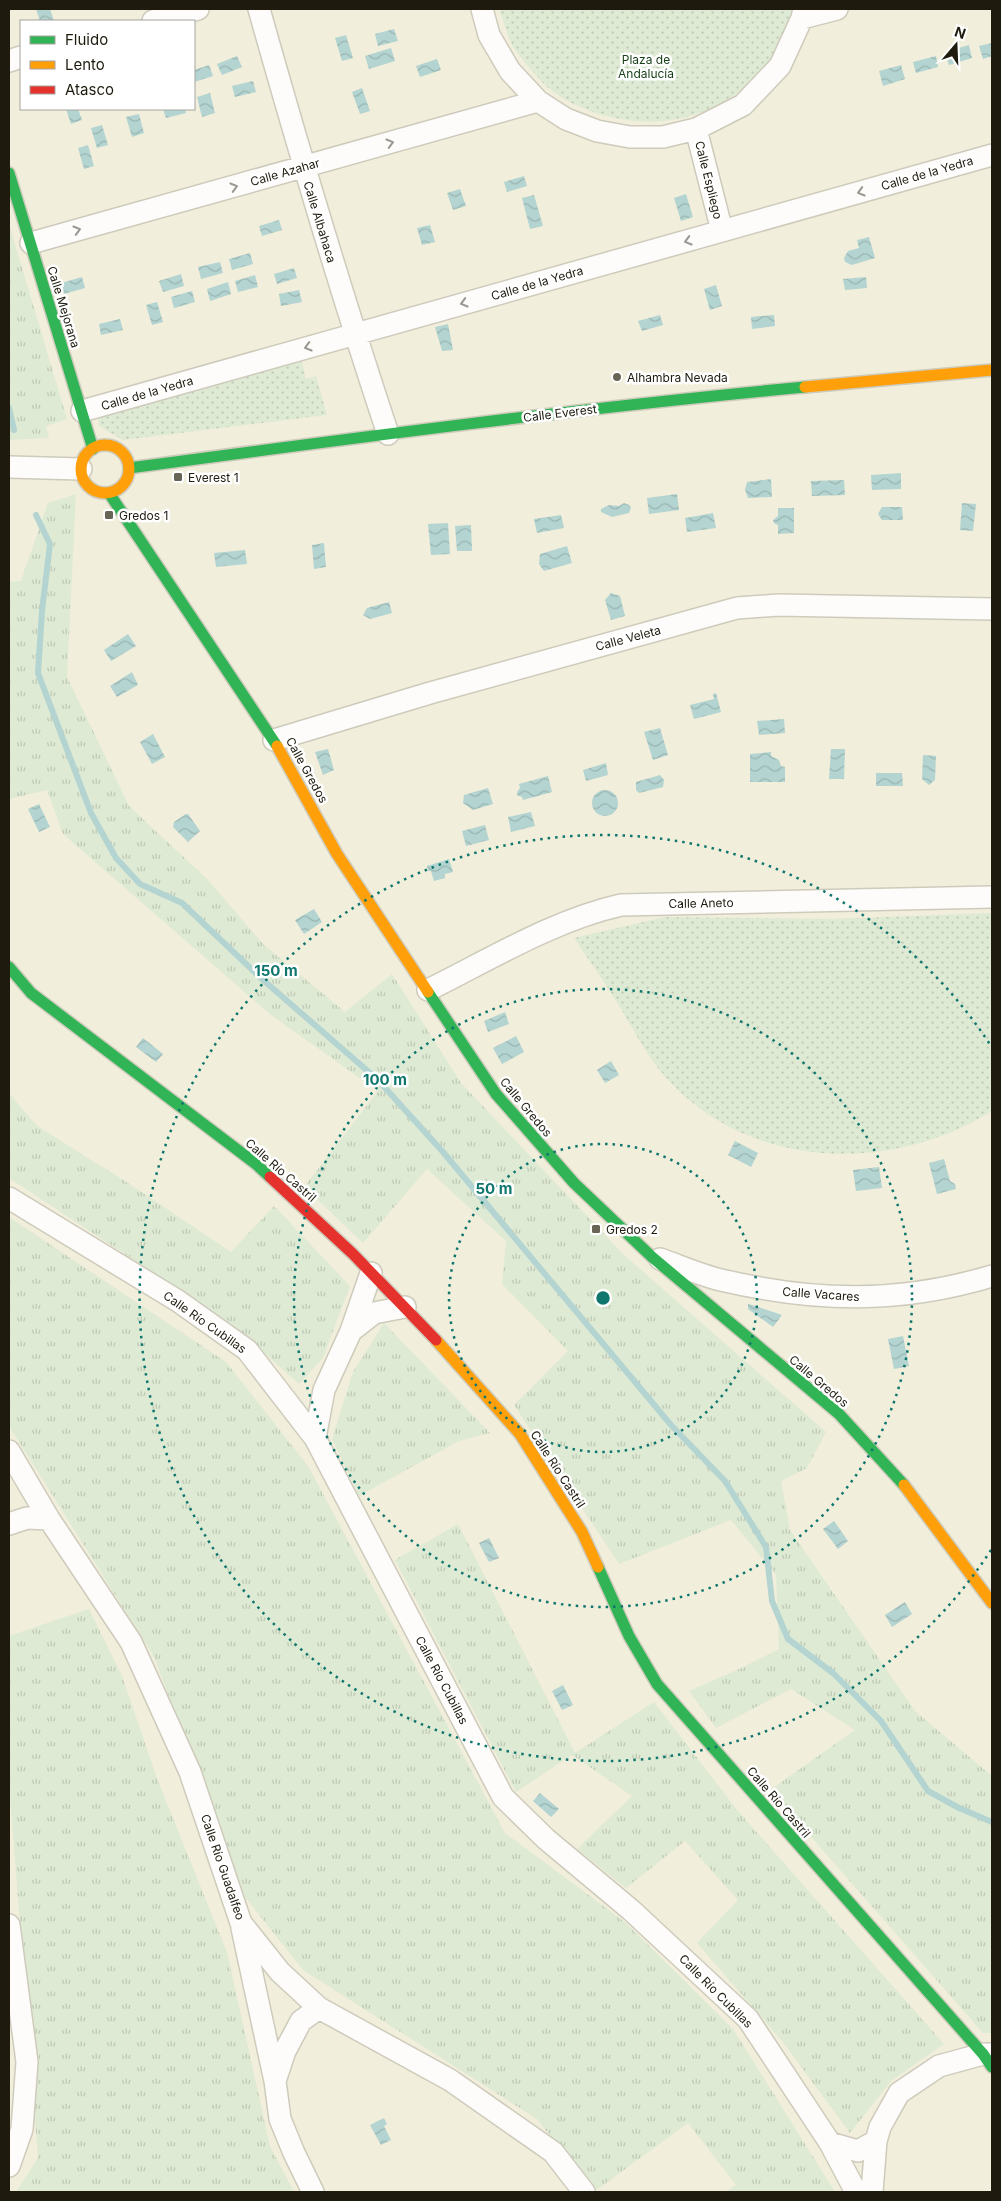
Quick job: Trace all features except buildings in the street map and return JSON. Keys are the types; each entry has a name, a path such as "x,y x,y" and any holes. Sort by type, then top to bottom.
{"street":[{"path":"156,20 198,9"},
{"name":"Calle Albahaca","path":"259,9 304,167 388,434"},
{"path":"482,9 489,35 510,71 538,101 566,119 597,131 630,137 663,136 696,129 743,104 780,66 803,14 837,9"},
{"name":"Calle Azahar","path":"30,243 538,101"},
{"name":"Calle Espliego","path":"696,129 722,231"},
{"name":"Calle de la Yedra","path":"82,411 992,155"},
{"name":"Calle Mejorana","path":"9,173 93,448"},
{"name":"Calle Everest","path":"129,468 388,434 696,397 992,370"},
{"path":"109,445 116,448 127,460 129,468 126,481 122,487 109,493 93,490 82,478 81,470 84,458 93,448 109,445"},
{"path":"9,467 81,470"},
{"name":"Calle Gredos","path":"109,493 274,740 337,854 496,1094 574,1183 652,1257 733,1327 839,1414 903,1484 992,1603"},
{"name":"Calle Veleta","path":"274,740 430,693 737,608 778,605 992,609"},
{"name":"Calle Aneto","path":"428,990 549,930 593,911 621,905 992,897"},
{"name":"Calle Río Castril","path":"9,967 30,994 256,1164 405,1307 520,1434 582,1532 628,1636 658,1684 989,2058"},
{"name":"Calle Río Cubillas","path":"9,1198 178,1301 246,1350 315,1438 503,1797 546,1838 632,1910 748,2019 830,2143 856,2192"},
{"name":"Calle Vacares","path":"652,1257 720,1279 789,1293 844,1298 903,1296 947,1288 992,1276"},
{"path":"315,1438 324,1390 351,1331 371,1273"},
{"path":"351,1331 374,1313 405,1307"},
{"path":"284,1398 306,1400 324,1390"},
{"name":"Calle Río Guadalfeo","path":"9,1451 49,1518 131,1642 190,1772 241,1923 280,1972 319,2008 450,2080 553,2152 584,2192"},
{"path":"9,1524 27,1518 49,1518"},
{"path":"241,1923 275,2082 280,2119 313,2192"},
{"path":"9,1925 27,2062 22,2128 9,2166"},
{"path":"275,2082 285,2051 301,2021 319,2008"},
{"path":"872,2192 876,2141 880,2127 899,2093 939,2066 989,2058"},
{"path":"830,2143 858,2151 876,2141"}],"green space":[{"name":"Plaza de Andalucía","path":"499,9 793,9 782,39 766,64 747,86 723,102 697,114 668,120 638,121 590,111 573,104 549,89 514,48"},
{"path":"9,224 67,419 46,426 49,438 9,440"},
{"path":"301,359 306,379 316,376 327,415 123,440 99,426 98,418"},
{"path":"76,494 67,677 129,806 207,879 264,945 345,1012 392,974 461,1083 623,1254 826,1432 807,1468 781,1481 790,1530 915,1711 992,1776 992,2033 983,2033 770,1790 855,1730 791,1689 716,1728 689,1691 779,1649 776,1575 731,1520 619,1564 514,1405 568,1351 502,1284 506,1241 427,1169 363,1243 304,1187 378,1091 271,1015 63,834 47,790 9,799 9,582 21,581 48,503"},
{"path":"992,913 992,1111 953,1131 912,1145 869,1153 826,1153 783,1147 743,1133 705,1112 671,1083 659,1069 609,989 574,938 665,917 833,919"},
{"path":"9,1093 37,1126 128,1183 231,1252 274,1206 350,1286 323,1358 299,1384 231,1324 9,1178"},
{"path":"9,1217 226,1362 308,1466 505,1833 626,1923 733,2029 835,2192 725,2192 736,2185 688,2123 594,2192 537,2119 303,1970 245,1897 154,1657 9,1426"},
{"path":"384,1323 490,1433 459,1441 359,1496 332,1439 353,1372"},
{"path":"458,1524 575,1753 654,1702 738,1811 944,2044 891,2081 850,2133 782,2041 697,1943 738,1900 685,1841 626,1888 577,1849 632,1796 572,1755 516,1792 395,1560"},
{"path":"89,1609 122,1676 158,1781 227,1952 270,2146 294,2192 16,2192 38,2158 9,1782 9,1636"}],"water":[{"path":"36,9 50,9 54,20 40,20"},
{"path":"394,29 398,41 378,46 375,34"},
{"path":"346,35 353,58 342,61 335,38"},
{"path":"992,43 992,56 983,59 979,46"},
{"path":"969,45 972,58 949,65 945,52"},
{"path":"391,48 395,61 369,69 365,56"},
{"path":"237,56 242,67 222,75 217,64"},
{"path":"936,56 938,67 916,73 913,62"},
{"path":"437,59 441,70 420,77 416,66"},
{"path":"209,65 213,76 195,82 195,70"},
{"path":"901,65 905,79 883,86 879,71"},
{"path":"253,81 256,92 235,97 232,86"},
{"path":"362,88 370,111 360,114 352,92"},
{"path":"210,93 215,113 202,117 197,97"},
{"path":"66,110 78,110 82,120 71,124"},
{"path":"163,110 185,110 186,113 166,118"},
{"path":"139,114 144,133 132,137 126,117"},
{"path":"102,125 108,145 97,148 91,128"},
{"path":"88,145 94,166 84,169 78,148"},
{"path":"524,176 527,186 507,192 504,182"},
{"path":"460,189 466,206 453,210 447,193"},
{"path":"686,194 693,217 681,221 674,198"},
{"path":"534,195 543,226 530,229 522,198"},
{"path":"279,220 282,230 262,236 259,226"},
{"path":"430,225 435,242 422,245 417,228"},
{"path":"869,237 875,258 852,265 845,262 844,258 848,251 859,248 857,240"},
{"path":"250,253 253,264 232,270 229,259"},
{"path":"220,262 223,273 201,279 198,267"},
{"path":"294,268 297,278 277,284 274,274"},
{"path":"181,274 184,286 163,292 159,281"},
{"path":"255,275 258,287 238,292 235,281"},
{"path":"82,277 85,288 64,294 61,283"},
{"path":"866,277 867,288 845,290 843,279"},
{"path":"228,282 231,294 210,301 207,289"},
{"path":"716,285 722,306 710,310 704,289"},
{"path":"299,290 302,302 281,306 279,294"},
{"path":"192,291 195,302 174,308 171,297"},
{"path":"157,302 163,322 152,325 146,305"},
{"path":"660,315 663,325 642,331 638,321"},
{"path":"774,315 775,326 752,329 751,317"},
{"path":"120,319 123,330 101,335 99,324"},
{"path":"448,324 453,350 442,351 435,327"},
{"path":"901,473 901,489 872,490 871,475"},
{"path":"771,479 772,497 748,498 745,490 747,482"},
{"path":"844,480 845,495 812,496 811,481"},
{"path":"677,494 679,510 649,514 647,498"},
{"path":"624,503 631,508 629,513 612,517 601,512 601,509 609,505 619,506"},
{"path":"962,503 976,504 973,531 960,530"},
{"path":"882,507 902,507 903,520 882,520 878,514"},
{"path":"778,508 794,508 794,533 778,534 778,525 773,520 778,516"},
{"path":"713,513 716,528 687,532 685,518"},
{"path":"561,515 564,528 537,533 534,519"},
{"path":"448,523 450,554 431,555 428,524"},
{"path":"471,525 472,551 457,551 455,526"},
{"path":"324,543 326,567 314,569 312,545"},
{"path":"567,546 572,563 544,571 539,564 540,554"},
{"path":"245,550 247,564 216,567 214,553"},
{"path":"611,593 620,596 625,616 611,620 605,600"},
{"path":"389,602 392,613 370,619 363,615 367,608"},
{"path":"128,634 136,646 111,661 104,650"},
{"path":"132,672 138,685 117,697 110,686"},
{"path":"716,693 721,712 694,719 690,705 714,699 713,694"},
{"path":"784,719 785,733 759,735 757,721"},
{"path":"660,728 668,755 653,760 644,732"},
{"path":"153,734 165,757 152,764 140,742"},
{"path":"328,749 334,770 323,775 315,752"},
{"path":"831,749 845,749 844,779 829,779"},
{"path":"771,752 771,756 779,760 781,766 785,767 785,782 750,782 750,754"},
{"path":"923,755 936,756 935,780 929,785 922,779"},
{"path":"606,763 608,775 586,781 583,770"},
{"path":"876,773 902,773 903,786 876,786"},
{"path":"660,775 664,780 663,787 639,793 636,790 636,782"},
{"path":"548,776 552,792 523,800 522,797 517,795 520,788 519,784"},
{"path":"488,788 493,804 473,810 463,803 464,795"},
{"path":"605,790 614,794 618,803 614,812 605,816 596,812 592,803 596,794"},
{"path":"39,804 50,827 39,832 28,809"},
{"path":"531,812 535,826 511,832 508,817"},
{"path":"188,814 200,831 188,842 173,827 174,822"},
{"path":"485,825 489,840 466,846 462,831"},
{"path":"449,859 453,872 445,874 445,878 434,881 431,871 428,871 427,866"},
{"path":"314,909 322,922 304,934 295,920"},
{"path":"505,1012 509,1024 488,1032 484,1021"},
{"path":"516,1036 524,1052 502,1064 493,1048"},
{"path":"143,1038 163,1054 156,1062 136,1047"},
{"path":"611,1061 619,1075 605,1083 597,1070"},
{"path":"735,1141 758,1153 751,1167 728,1155"},
{"path":"944,1159 950,1181 955,1184 956,1189 937,1194 929,1163"},
{"path":"879,1167 882,1188 856,1191 853,1170"},
{"path":"748,1304 782,1315 773,1327 748,1309"},
{"path":"903,1336 909,1366 894,1369 888,1339"},
{"path":"834,1521 848,1541 838,1549 823,1529"},
{"path":"489,1538 499,1558 489,1562 479,1543"},
{"path":"905,1602 912,1614 892,1627 885,1615"},
{"path":"563,1685 573,1705 562,1710 552,1691"},
{"path":"540,1793 559,1809 551,1817 533,1801"},
{"path":"384,2118 387,2124 384,2126 391,2140 381,2145 370,2125"}],"waterway":[{"path":"9,408 14,430"},
{"path":"36,515 50,544 42,611 38,673 91,813 116,858 140,884 182,903 262,979 378,1080 443,1152 671,1425 725,1481 766,1547 772,1601 788,1639 833,1673 881,1721 928,1791 959,1808 992,1822"}],"traffic: fast":[{"path":"9,173 93,449"},
{"path":"129,468 551,414 805,387"},
{"path":"109,493 277,746"},
{"path":"9,967 31,993 256,1164 270,1177"},
{"path":"428,992 496,1094 574,1183 652,1257 839,1414 904,1485"},
{"path":"598,1567 629,1636 657,1684 983,2054 992,2067"}],"traffic: slow":[{"path":"805,387 992,370"},
{"path":"105,445 114,447 122,452 127,460 129,469 127,478 122,486 114,491 105,493 96,491 88,486 83,478 81,469 83,460 88,452 96,447 105,445"},
{"path":"277,746 337,854 428,992"},
{"path":"436,1340 520,1434 582,1532 598,1567"},
{"path":"904,1485 992,1603"}],"traffic: jam":[{"path":"270,1177 353,1254 436,1340"}],"place":[{"name":"Alhambra Nevada","path":"617,377"},
{"name":"Everest 1","path":"178,477"},
{"name":"Gredos 1","path":"109,515"},
{"name":"Gredos 2","path":"596,1229"}]}
